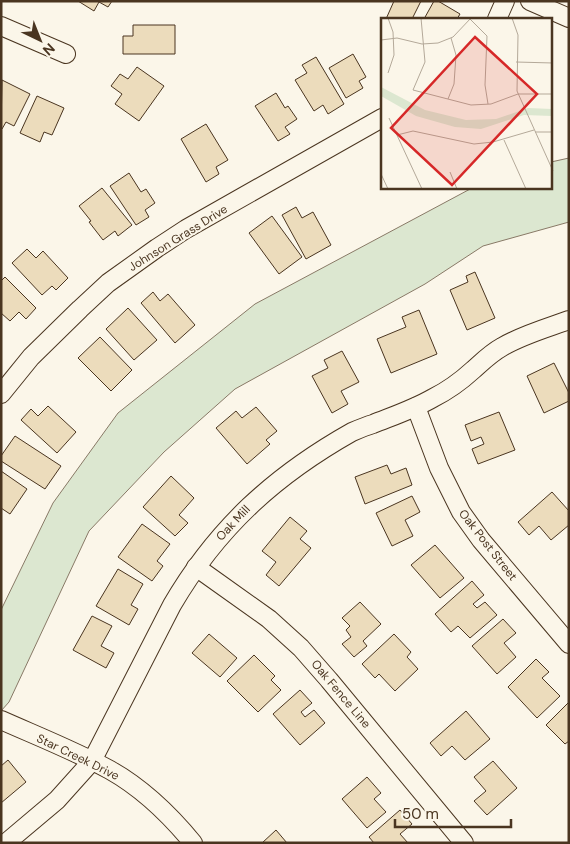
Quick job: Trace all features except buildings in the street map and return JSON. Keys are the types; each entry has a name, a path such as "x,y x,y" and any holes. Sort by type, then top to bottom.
{"street":[{"path":"497,18 505,1"},
{"path":"530,1 569,18"},
{"path":"1,26 66,54"},
{"name":"Johnson Grass Drive","path":"1,394 31,357 108,283 186,229 381,119"},
{"name":"Oak Mill","path":"6,843 57,800 92,761 183,586 212,546 240,514 299,465 354,431 416,406 446,391 502,346 569,320"},
{"name":"Oak Post Street","path":"416,406 439,468 461,512 481,540 569,644"},
{"name":"Oak Fence Line","path":"196,567 269,619 301,648 464,843"},
{"name":"Star Creek Drive","path":"1,720 110,771 139,790 174,821 193,843"}],"green space":[{"path":"569,158 569,222 483,246 425,284 235,389 164,452 89,531 9,702 1,711 1,610 53,503 118,413 255,304 470,189 552,189 552,162"}]}
